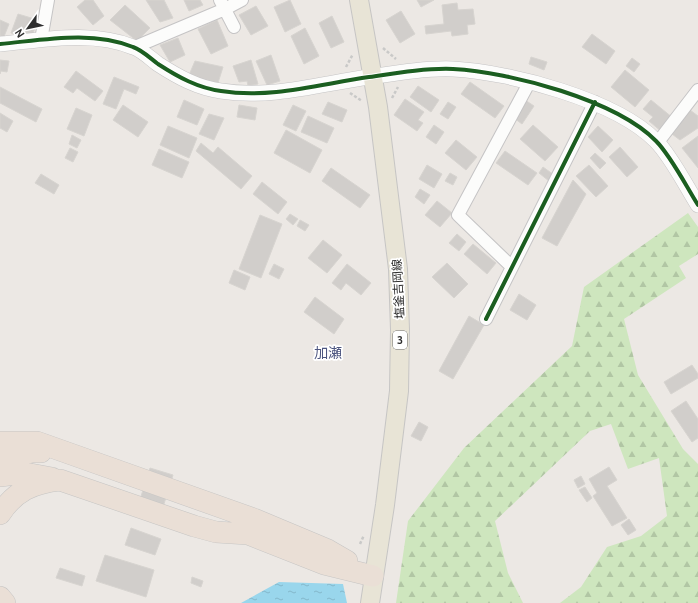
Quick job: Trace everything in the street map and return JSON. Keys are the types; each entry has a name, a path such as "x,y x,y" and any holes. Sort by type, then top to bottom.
{"highway":[{"path":"0,442 37,442 254,519 328,550 373,576"},
{"path":"0,459 32,452 68,454"},
{"path":"0,476 25,473 60,480 194,526 216,532 248,534 324,564 373,576"},
{"path":"0,514 6,504 27,488 43,482 60,480"},
{"path":"0,597 5,603"}],"main road":[{"name":"塩釜吉岡線","path":"359,0 378,107 398,269 400,330 399,391 385,505 370,603"}],"street":[{"path":"41,40 48,0"},
{"path":"135,47 223,5 242,0"},
{"path":"223,5 234,27"},
{"path":"0,44 82,37 116,41 135,47 183,79 202,87 222,92 262,94 372,76 453,69 502,75 595,102 611,109 646,131 658,142 698,205"},
{"path":"512,267 458,215 529,83"},
{"path":"658,142 698,90"},
{"path":"486,318 595,102"}],"path":[{"path":"382,42 383,48 387,52 396,59 401,60"},
{"path":"344,72 344,69 351,59 355,49"},
{"path":"391,100 399,85"},
{"path":"348,88 349,93 364,102"},
{"path":"360,544 367,530"}],"green space":[{"path":"688,213 698,227 698,254 679,266 686,278 624,319 638,375 683,449 698,464 698,603 560,603 581,587 607,547 641,536 667,516 659,458 628,469 611,424 590,431 495,521 508,573 523,603 396,603 408,521 464,448 572,346 584,287"}],"water":[{"path":"279,582 343,584 347,603 241,603"}],"building":[{"path":"85,0 93,0 104,16 93,25 77,7"},
{"path":"146,0 164,0 173,18 160,22"},
{"path":"184,0 200,0 203,5 189,11"},
{"path":"290,0 301,24 285,32 274,7"},
{"path":"417,0 434,0 421,7"},
{"path":"457,3 458,10 473,9 475,24 467,25 468,34 452,36 451,31 426,34 425,26 444,24 442,5"},
{"path":"125,5 150,28 137,41 110,20"},
{"path":"256,6 268,26 251,35 239,15"},
{"path":"401,11 415,34 400,43 386,20"},
{"path":"18,14 38,20 32,36 11,33"},
{"path":"332,16 344,42 331,48 319,23"},
{"path":"0,20 9,24 3,39 0,38"},
{"path":"217,20 228,46 211,54 198,29"},
{"path":"305,28 319,56 304,64 291,36"},
{"path":"592,34 615,51 606,64 582,47"},
{"path":"178,38 185,55 170,62 160,45"},
{"path":"271,55 280,81 267,85 256,61"},
{"path":"531,57 547,62 544,70 529,64"},
{"path":"632,58 640,64 634,72 626,66"},
{"path":"0,60 9,61 7,72 1,71 0,74"},
{"path":"251,60 258,84 248,86 247,81 239,82 233,66"},
{"path":"195,61 223,67 217,86 189,75"},
{"path":"625,70 649,90 635,107 611,87"},
{"path":"76,71 103,91 95,101 77,88 73,93 64,87"},
{"path":"114,77 139,87 136,94 124,89 116,109 103,104"},
{"path":"470,82 504,106 495,118 461,94"},
{"path":"418,86 439,100 431,112 410,97"},
{"path":"0,87 42,109 36,122 0,103"},
{"path":"405,99 424,112 418,120 423,123 417,131 394,115"},
{"path":"184,100 204,109 197,125 177,117"},
{"path":"525,100 534,106 522,124 514,118"},
{"path":"651,100 673,118 662,132 649,121 653,117 643,109"},
{"path":"328,102 347,110 342,122 322,114"},
{"path":"448,102 456,107 448,119 440,114"},
{"path":"123,105 148,122 138,137 113,120"},
{"path":"239,105 257,108 255,120 237,117"},
{"path":"293,105 306,111 296,131 283,125"},
{"path":"76,108 92,115 84,136 67,129"},
{"path":"690,110 698,116 698,128 680,140 672,134"},
{"path":"0,113 13,121 7,132 0,128"},
{"path":"209,114 224,118 214,140 199,134"},
{"path":"308,116 334,128 327,143 301,132"},
{"path":"434,125 444,132 436,144 426,137"},
{"path":"533,125 558,147 545,161 520,139"},
{"path":"168,126 197,138 189,158 160,145"},
{"path":"598,126 613,140 602,152 588,137"},
{"path":"286,130 322,150 310,173 274,153"},
{"path":"72,135 81,140 77,148 69,144"},
{"path":"698,136 698,168 682,148"},
{"path":"456,140 477,157 466,170 445,153"},
{"path":"201,143 213,153 218,147 252,176 241,189 196,151"},
{"path":"620,147 638,167 627,177 609,157"},
{"path":"70,148 78,152 73,162 65,158"},
{"path":"159,149 189,162 182,178 152,165"},
{"path":"505,151 537,173 528,185 496,163"},
{"path":"595,153 606,163 600,169 590,158"},
{"path":"427,165 442,174 434,188 419,179"},
{"path":"589,165 608,186 596,197 576,176"},
{"path":"543,167 554,175 549,181 539,173"},
{"path":"331,168 370,195 360,208 322,181"},
{"path":"450,173 457,177 453,185 445,181"},
{"path":"41,174 59,185 54,194 35,183"},
{"path":"573,180 586,194 557,246 542,238"},
{"path":"262,182 287,202 278,214 253,194"},
{"path":"420,189 430,195 424,204 415,197"},
{"path":"437,201 452,213 440,227 425,215"},
{"path":"290,214 298,219 293,225 286,219"},
{"path":"260,215 282,224 261,278 239,269"},
{"path":"300,220 309,225 305,231 297,226"},
{"path":"457,234 466,242 459,251 449,243"},
{"path":"323,240 342,255 327,273 308,258"},
{"path":"473,244 496,263 487,274 464,254"},
{"path":"447,263 468,284 454,298 432,277"},
{"path":"274,264 284,269 279,279 269,274"},
{"path":"347,264 371,283 361,295 346,283 341,290 332,283"},
{"path":"234,270 250,277 245,290 229,283"},
{"path":"519,294 536,305 527,320 510,310"},
{"path":"315,297 344,319 334,334 304,312"},
{"path":"469,316 484,325 453,379 439,371"},
{"path":"692,365 698,374 698,378 671,394 664,382"},
{"path":"686,401 698,419 698,438 692,442 671,411"},
{"path":"419,422 428,427 421,441 411,436"},
{"path":"609,467 617,480 607,486 627,518 612,526 593,496 597,493 589,479"},
{"path":"150,468 173,475 159,520 136,512"},
{"path":"581,476 585,484 578,488 574,480"},
{"path":"585,487 592,498 587,502 579,490"},
{"path":"629,519 636,530 628,535 621,525"},
{"path":"131,528 161,539 155,555 125,545"},
{"path":"105,555 154,570 146,597 96,581"},
{"path":"60,568 85,576 82,586 56,578"},
{"path":"192,577 203,581 201,587 191,583"}],"cycle path":[{"path":"0,44 67,38 101,39 117,42 140,50 158,64 196,85 213,90 240,93 295,90 390,74 432,69 476,71 532,82 589,101 638,126 662,147 698,205"},
{"path":"486,319 595,102"}],"district":[{"name":"加瀬","path":"328,353"}]}
